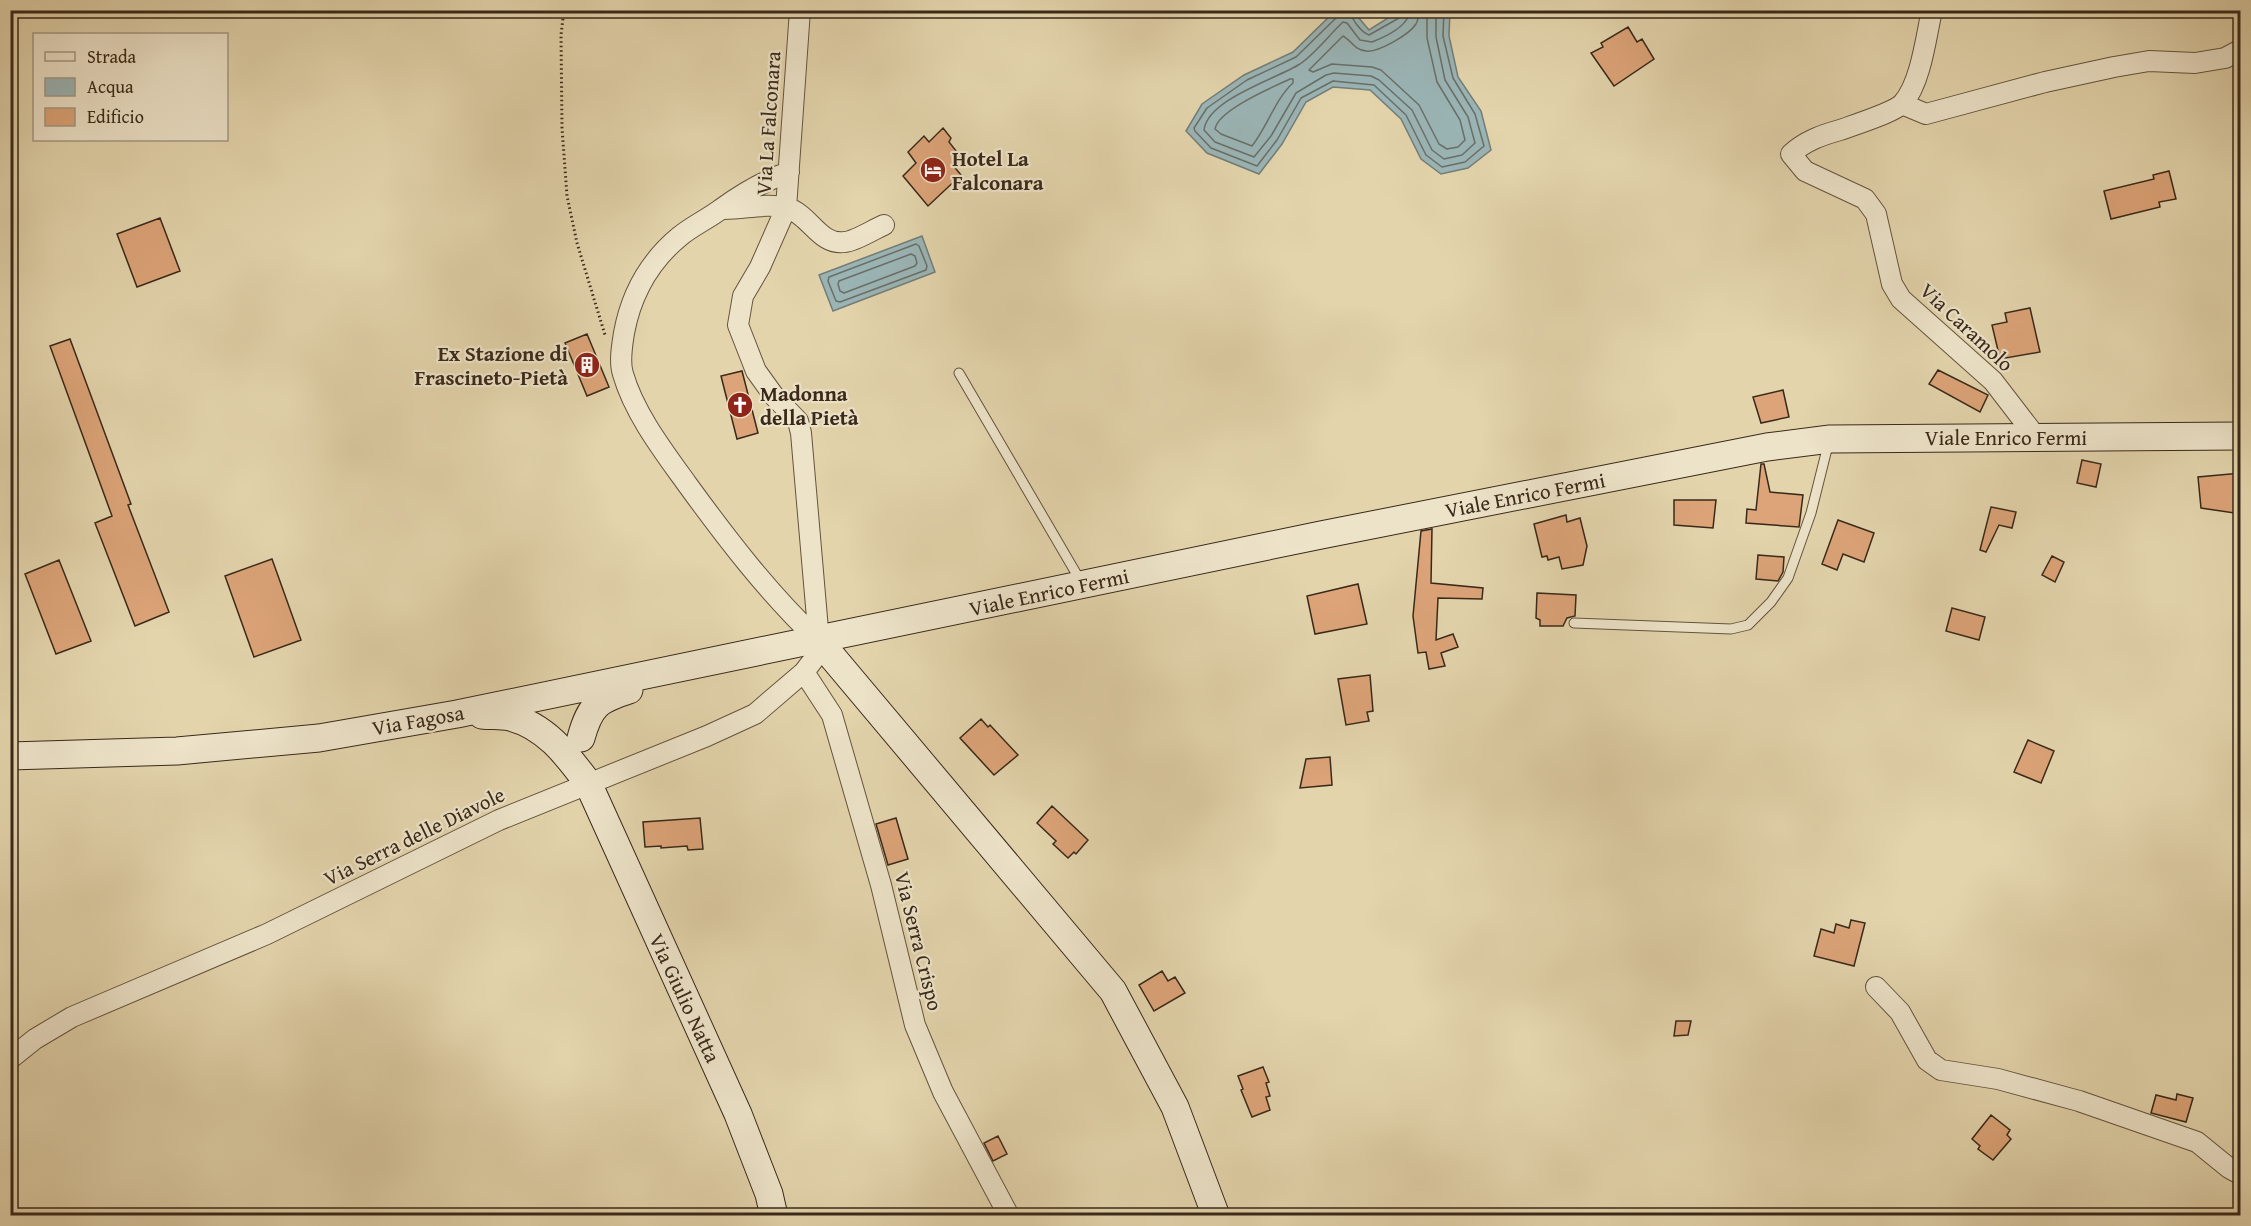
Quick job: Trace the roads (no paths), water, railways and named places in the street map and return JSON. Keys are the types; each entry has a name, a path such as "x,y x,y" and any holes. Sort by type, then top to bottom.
{"main road":[{"name":"Viale Enrico Fermi","path":"819,641 1321,535 1755,449 1830,439 2241,436"},
{"name":"Via Fagosa","path":"10,756 177,751 319,738 457,714 819,641"},
{"path":"819,641 1113,991 1175,1107 1216,1215"},
{"path":"570,742 586,717 603,698 632,689 665,673"},
{"path":"553,693 570,714 570,742"},
{"path":"457,714 509,717 570,742"},
{"name":"Via Giulio Natta","path":"570,742 738,1114 769,1194 774,1215"}],"street":[{"name":"Via La Falconara","path":"800,10 786,207 760,267 743,296 738,325 756,371 774,396 798,421 801,433 819,641"},
{"path":"1932,10 1915,84 1902,104 1926,114 2045,82 2114,67 2149,61 2195,63 2225,58 2241,50"},
{"name":"Via Caramolo","path":"1902,104 1864,122 1819,136 1800,146 1791,154 1805,171 1865,199 1876,214 1892,284 1901,299 1993,381 2036,437"},
{"path":"789,172 765,180 738,196 680,236 658,257 639,284 627,318 622,344 622,372 632,397 659,446 721,531 789,613 819,641"},
{"path":"721,209 740,210 769,205 786,207 805,217 826,240 845,242 884,225"},
{"name":"Via Serra delle Diavole","path":"10,1059 35,1039 72,1017 267,934 499,820 707,736 755,714 804,672 814,659 819,641"},
{"name":"Via Serra Crispo","path":"804,672 832,715 881,885 915,1024 943,1092 1009,1215"},
{"path":"1876,987 1900,1012 1927,1060 1941,1070 1998,1079 2079,1101 2197,1142 2229,1168 2241,1174"}],"lane":[{"path":"959,373 1083,585"},
{"path":"1574,623 1731,629 1748,625 1771,602 1788,578 1811,513 1830,439"}],"water":[{"path":"1335,11 1353,11 1369,30 1399,11 1450,11 1449,36 1458,77 1481,111 1491,150 1468,168 1441,174 1421,159 1401,119 1370,90 1333,87 1306,102 1282,144 1259,174 1207,153 1186,131 1202,104 1244,75 1293,52"},
{"path":"922,236 935,272 833,311 819,275"}],"place":[{"name":"Hotel La Falconara","path":"933,170"},
{"name":"Ex Stazione di Frascineto-Pietà","path":"587,365"},
{"name":"Madonna della Pietà","path":"740,405"}]}
